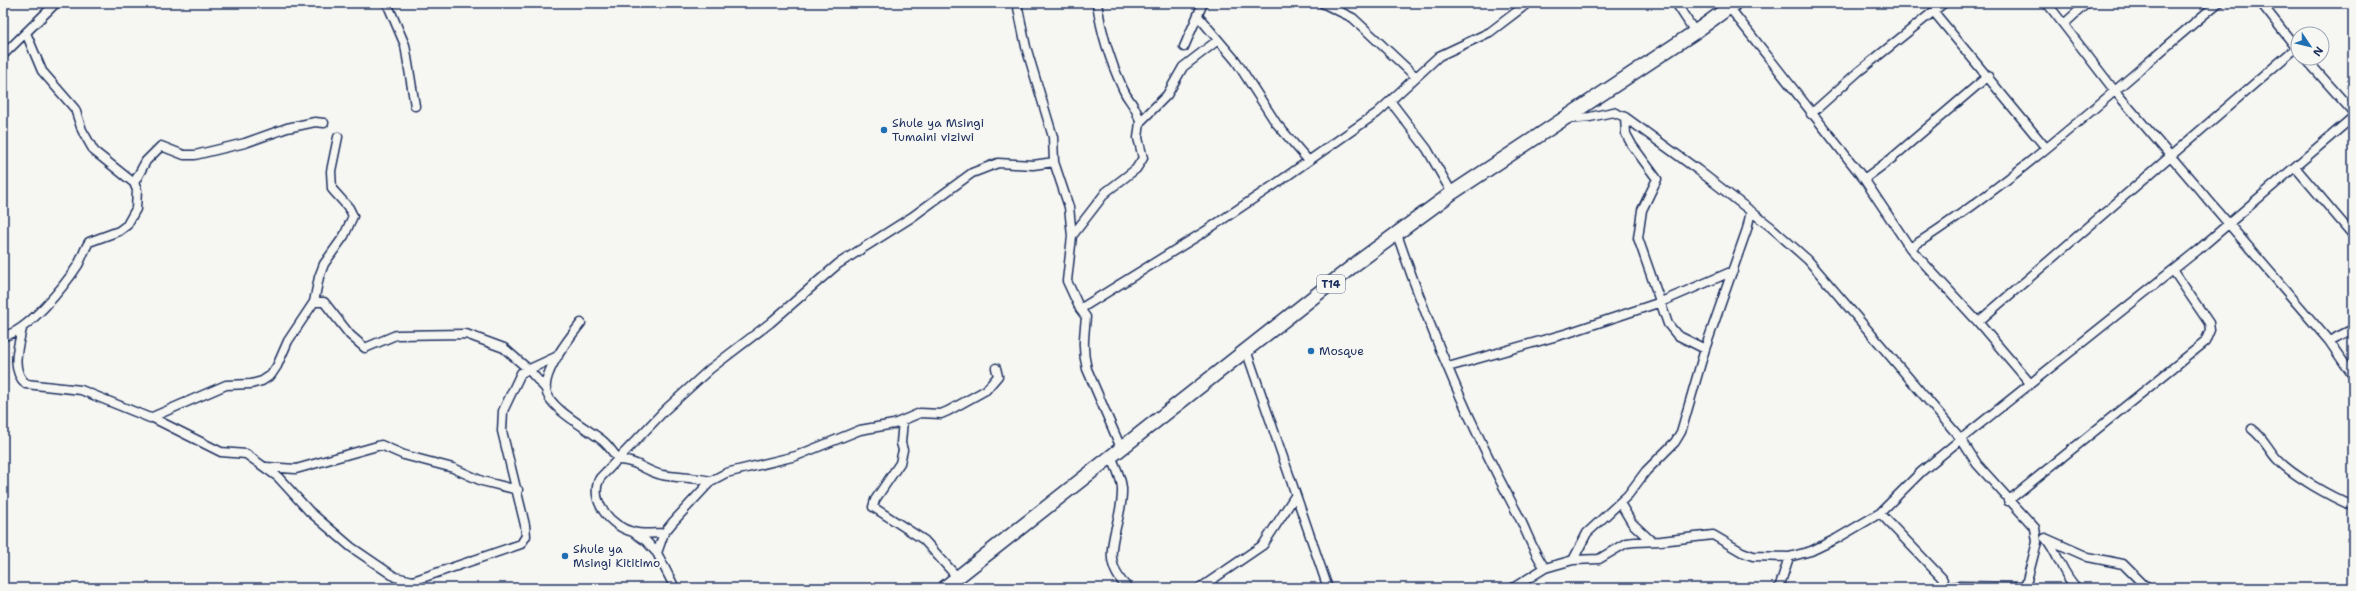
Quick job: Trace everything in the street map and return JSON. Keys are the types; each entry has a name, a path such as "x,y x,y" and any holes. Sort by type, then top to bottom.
{"highway":[{"name":"T14","path":"944,588 1246,350 1452,193 1695,32 1732,5"}],"street":[{"path":"3,55 56,3"},
{"path":"387,3 405,45 415,106"},
{"path":"1017,3 1026,47 1053,137 1054,162 1069,206 1072,236 1067,281 1080,309 1086,317 1082,349 1087,369 1121,448"},
{"path":"1072,236 1106,192 1136,170 1143,158 1138,138 1140,122 1135,106 1126,95 1109,57 1096,3"},
{"path":"1184,47 1203,3"},
{"path":"1322,3 1352,18 1416,77"},
{"path":"1080,309 1204,232 1392,102 1439,56 1490,32 1528,3"},
{"path":"1676,3 1695,32"},
{"path":"1811,114 1858,72 1944,3"},
{"path":"2047,3 2114,90 2329,341 2353,376"},
{"path":"1910,248 1940,229 2046,148 2218,3"},
{"path":"2261,3 2290,40"},
{"path":"2064,24 2084,4"},
{"path":"1732,5 1811,114 1864,179 1910,248 1978,322 2029,382"},
{"path":"1934,12 2046,148"},
{"path":"1198,16 1242,70 1276,123 1308,160"},
{"path":"3,336 22,329 71,276 89,242 119,231 127,225 133,216 137,203 137,190 134,183 94,151 82,130 75,108 42,71 26,34"},
{"path":"1140,122 1167,95 1182,67 1218,40"},
{"path":"1978,322 2170,155 2290,55"},
{"path":"2312,66 2353,112"},
{"path":"1864,179 1891,160 1988,76"},
{"path":"1392,102 1426,150 1452,193"},
{"path":"1562,119 1590,117 1613,112 1625,117 1693,166 1751,211 1808,260 1960,439 1977,464 2008,501 2037,532 2045,538 2088,557 2123,564 2147,588"},
{"path":"1625,117 1626,134 1632,145 1658,179 1642,210 1638,238 1668,324 1676,335 1705,349"},
{"path":"1513,588 1546,568 1574,560 1599,559 1626,543 1650,540 1661,541 1713,535 1742,552 1752,556 1789,558 1810,551 1836,539 1880,513 1921,472 1960,439 2029,382 2173,270 2353,117"},
{"path":"134,183 149,157 161,146 184,155 195,155 241,144 287,128 316,122 324,123"},
{"path":"153,418 226,385 251,384 262,381 271,375 298,323 314,302 322,270 344,236 353,216 349,208 332,189 331,171 338,136"},
{"path":"675,588 657,553 646,541 620,526 603,511 596,485 600,478 665,410 710,369 770,323 838,264 912,217 972,173 998,164 1042,165 1054,162"},
{"path":"2295,167 2352,234"},
{"path":"1574,560 1587,533 1620,503 1646,471 1675,442 1681,432 1705,349 1747,229 1751,211"},
{"path":"1397,234 1448,367 1482,446 1517,511 1539,560 1546,568"},
{"path":"2008,501 2205,342 2210,330 2208,323 2173,270"},
{"path":"1448,367 1568,333 1661,302 1733,271"},
{"path":"314,302 324,302 350,336 365,348 396,335 466,334 504,348 528,369 546,389 553,403 604,442 618,460"},
{"path":"546,389 546,381 558,356 581,323"},
{"path":"22,329 17,356 17,367 18,374 26,384 81,390 126,410 153,418 221,452 242,452 266,467 309,511 351,547 395,577 413,581 521,544 526,536 518,490 506,450 502,411 518,380 528,369 558,356"},
{"path":"2329,341 2353,329"},
{"path":"1246,350 1295,496 1328,588"},
{"path":"657,553 664,532 712,482 736,469 796,456 860,430 903,420 920,413 941,414 956,407 992,385 998,376 996,368"},
{"path":"903,420 901,442 903,450 900,463 875,500 873,507 924,540 957,577"},
{"path":"2252,429 2264,439 2277,460 2317,488 2353,506"},
{"path":"266,467 296,469 381,445 404,455 453,468 482,481 518,490"},
{"path":"1111,456 1122,487 1112,545 1112,562 1117,576 1128,588"},
{"path":"618,460 631,460 661,475 695,477 712,482"},
{"path":"1200,588 1263,544 1295,496"},
{"path":"1620,503 1632,523 1650,540"},
{"path":"1880,513 1942,578 1946,588 1960,586 2025,587 2038,542 2037,532"},
{"path":"632,532 664,532"},
{"path":"2045,538 2058,555 2070,580 2078,588"},
{"path":"1779,588 1789,558"}],"place":[{"name":"Shule ya Msingi Tumaini viziwi","path":"884,130"},
{"name":"Mosque","path":"1311,351"},
{"name":"Shule ya Msingi Kititimo","path":"565,556"}]}
